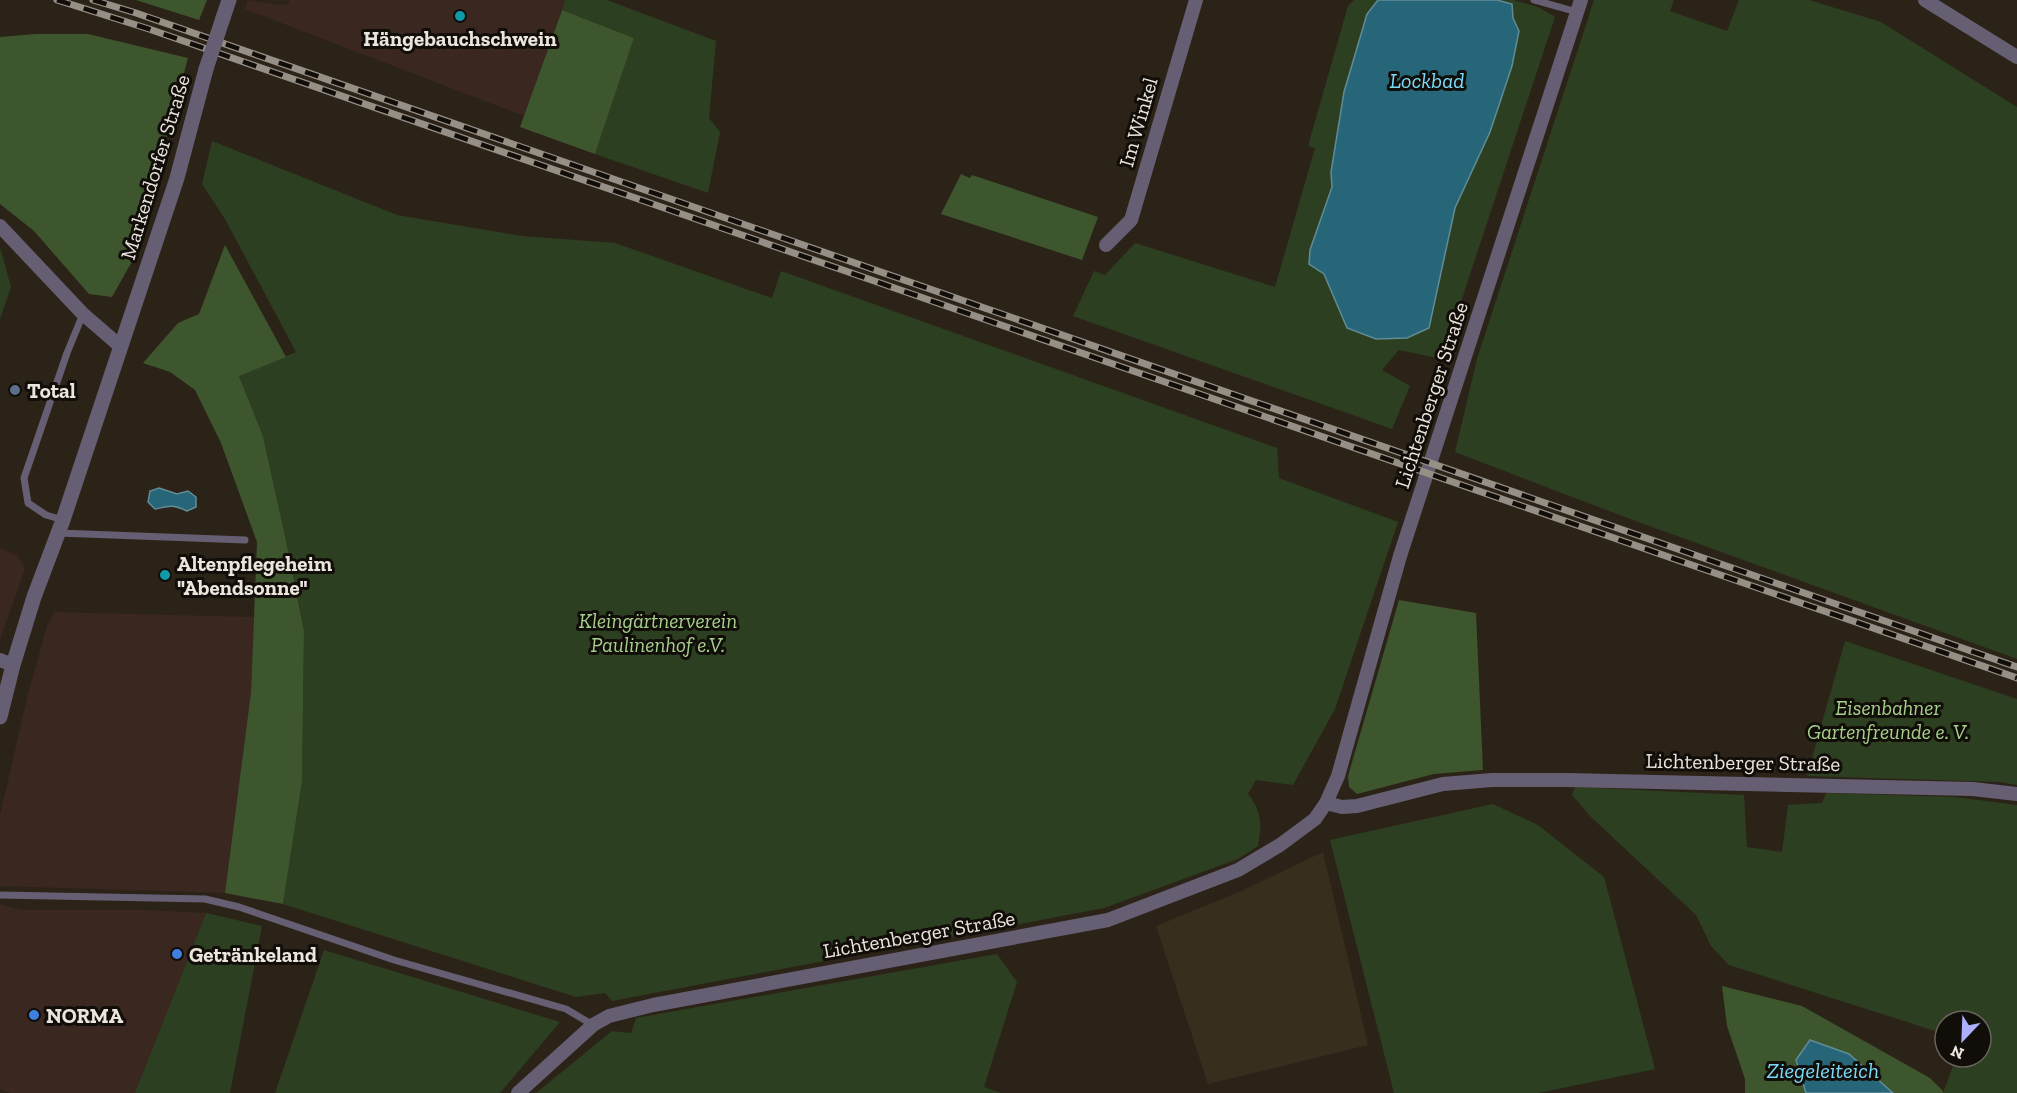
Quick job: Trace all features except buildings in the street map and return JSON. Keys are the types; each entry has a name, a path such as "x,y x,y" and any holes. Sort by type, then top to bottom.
{"street":[{"name":"Markendorfer Straße","path":"0,717 7,663 60,526 177,178 206,69 229,0"},
{"name":"Im Winkel","path":"1106,246 1131,220 1196,0"},
{"path":"1925,0 2017,57"},
{"name":"Lichtenberger Straße","path":"518,1093 593,1025 609,1016 653,1005 1108,921 1238,870 1315,819 1326,803 1338,776 1400,556 1579,6"},
{"path":"0,226 83,314 120,346"},
{"name":"Lichtenberger Straße","path":"1326,803 1342,807 1357,806 1443,784 1492,780 1940,788 2017,794"}],"lane":[{"path":"1534,0 1579,6"},
{"path":"83,314 24,478 28,502 60,526 245,540"},
{"path":"0,895 206,899 239,907 394,960 566,1009 593,1025"}],"shaded area":[{"path":"248,0 279,5 289,4 289,0 565,0 524,116 245,9"},
{"path":"0,548 18,556 25,569 0,640"},
{"path":"54,612 254,617 251,692 225,893 0,886 0,815 28,694 47,626"},
{"path":"1323,852 1368,1045 1208,1084 1156,926 1241,891"},
{"path":"0,904 22,910 147,910 206,913 135,1093 10,1093 0,1089"}],"green space":[{"path":"136,0 207,0 199,20"},
{"path":"565,0 607,0 716,41 709,118 720,132 708,193 595,154 634,38 562,10"},
{"path":"1354,0 1513,0 1538,7 1555,17 1454,323 1437,358 1399,350 1382,370 1410,386 1392,429 1073,316 1094,271 1105,275 1135,243 1275,287 1315,148 1308,146 1348,6"},
{"path":"1594,0 1674,0 1670,11 1727,31 1739,0 1809,0 1881,22 2017,107 2017,659 1630,519 1455,452 1477,359"},
{"path":"562,10 634,38 595,154 520,127"},
{"path":"88,34 188,58 135,256 112,297 89,294 34,231 0,204 0,37"},
{"name":"Kleingärtnerverein Paulinenhof e.V.","path":"212,141 397,215 522,236 615,243 772,298 781,271 1277,448 1279,478 1398,522 1335,709 1293,785 1256,780 1248,794 1260,819 1258,846 1238,859 1104,908 612,1001 605,993 576,997 283,904 302,782 304,631 263,436 239,376 296,352 225,219 202,184"},
{"path":"961,174 970,178 972,175 1098,217 1082,260 941,214"},
{"path":"225,245 286,357 239,376 263,436 304,631 302,782 283,904 225,893 251,692 257,542 221,443 195,390 170,372 143,363 178,323 199,314"},
{"path":"0,247 11,287 0,319"},
{"path":"1399,600 1476,613 1483,770 1434,774 1357,794 1349,787 1348,776"},
{"name":"Eisenbahner Gartenfreunde e. V.","path":"1845,641 2017,699 2017,785 2000,782 1807,776"},
{"path":"1575,787 1744,795 1747,847 1782,852 1788,805 1822,803 1826,793 1955,797 2017,805 2017,1093 1943,1093 1952,1069 1993,1069 1993,1009 1933,1009 1933,1030 1729,965 1711,946 1696,915 1591,817 1572,795"},
{"path":"1493,804 1538,825 1604,877 1655,1069 1538,1093 1394,1093 1330,840"},
{"path":"206,913 262,926 230,1093 135,1093"},
{"path":"324,950 560,1022 500,1093 275,1093"},
{"path":"997,954 1017,982 984,1087 1001,1093 536,1093 612,1031 631,1033 636,1018"},
{"path":"1722,986 1802,1006 1930,1078 1943,1093 1745,1093 1745,1079 1727,1026"}],"water":[{"name":"Lockbad","path":"1378,0 1497,0 1512,4 1513,18 1519,31 1512,66 1490,132 1455,208 1429,328 1407,338 1376,339 1347,328 1324,274 1309,264 1310,250 1332,187 1331,172 1344,92 1367,14"},
{"path":"159,488 177,494 188,491 196,497 196,507 187,511 171,506 155,509 148,502 150,491"},
{"name":"Ziegeleiteich","path":"1810,1040 1849,1054 1893,1093 1806,1093 1796,1060"}],"railway":[{"path":"57,0 149,29 2017,678"},
{"path":"93,0 136,13 2017,667"}],"place":[{"name":"Hängebauchschwein","path":"460,16"},
{"name":"Total","path":"15,390"},
{"name":"Altenpflegeheim \"Abendsonne\"","path":"165,575"},
{"name":"Getränkeland","path":"177,954"},
{"name":"NORMA","path":"34,1015"}]}
